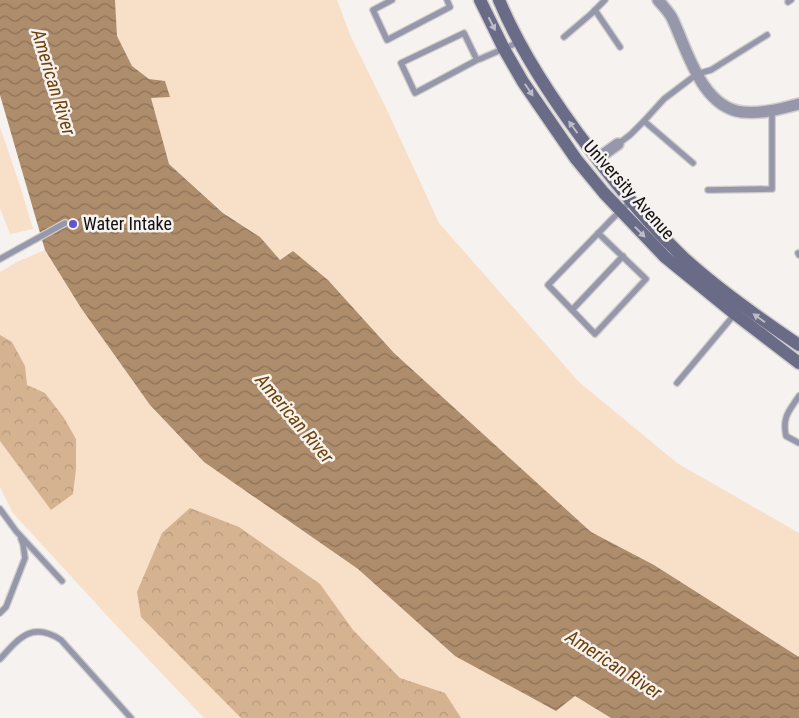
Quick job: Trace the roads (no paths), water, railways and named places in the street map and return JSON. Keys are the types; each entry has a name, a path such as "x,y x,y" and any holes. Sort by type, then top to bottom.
{"street":[{"name":"University Avenue","path":"480,0 523,82 576,159 620,211 664,257 738,310 754,315 799,345"},
{"name":"University Avenue","path":"499,0 542,83 624,194 684,258 738,310 799,363"},
{"path":"658,0 671,16 697,74 706,89 715,98 726,106 740,112 772,111 799,104"},
{"path":"597,159 618,144"}],"lane":[{"path":"392,0 372,10 387,40 450,7 447,0"},
{"path":"564,37 605,0"},
{"path":"595,10 620,47"},
{"path":"477,60 464,33 401,64 415,93 477,60 520,42"},
{"path":"618,144 630,135 664,99 697,74 711,70 768,35"},
{"path":"708,190 772,189 772,111"},
{"path":"644,121 694,163"},
{"path":"598,233 646,279 595,334 548,284 598,233 620,211 631,201"},
{"path":"0,259 65,223"},
{"path":"572,310 623,256"},
{"path":"677,383 738,310"},
{"path":"799,396 786,416 784,426 786,436 799,442"},
{"path":"0,509 24,544 25,558 6,607 0,612"},
{"path":"16,531 62,581"},
{"path":"0,659 22,636 35,632 52,634 61,640 131,718"}],"water":[{"name":"American River","path":"0,0 115,0 117,36 132,66 149,79 165,81 170,97 151,98 169,164 223,213 260,237 280,260 293,251 328,280 394,353 591,532 654,565 799,657 799,718 611,718 575,696 556,711 455,656 358,569 204,462 150,405 81,308 45,250 0,95"}],"place":[{"name":"Water Intake","path":"73,224"}]}
